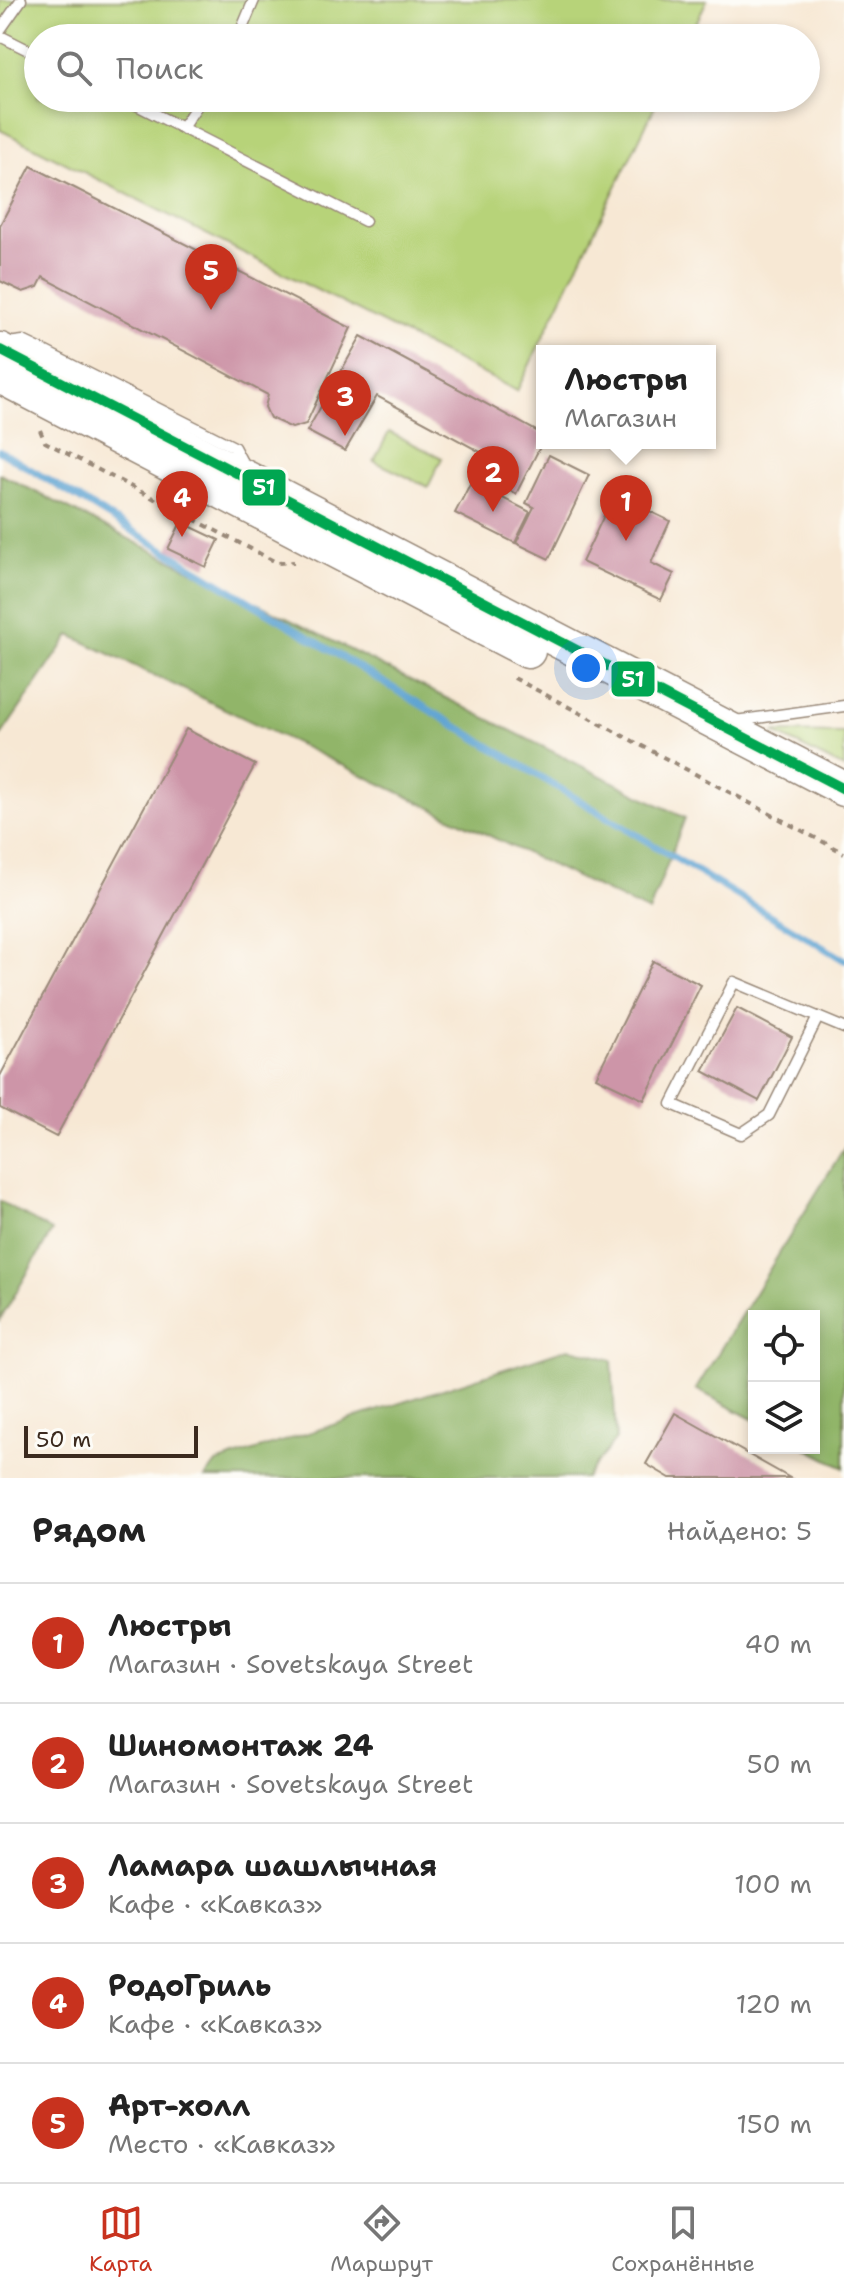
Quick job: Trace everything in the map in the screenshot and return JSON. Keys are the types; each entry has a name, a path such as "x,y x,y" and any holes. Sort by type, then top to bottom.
{"highway":[{"path":"0,347 844,789"},
{"path":"0,376 844,814"}],"lane":[{"path":"21,0 0,33 24,47"},
{"path":"244,24 254,0"},
{"path":"151,112 365,221"},
{"path":"182,128 193,112"},
{"path":"716,724 844,706"},
{"path":"818,1017 769,1115 741,1134 672,1104 734,982 818,1017 844,1028"}],"path":[{"path":"39,429 45,442 278,563 295,562"},
{"path":"503,672 844,853"}],"green space":[{"path":"0,0 707,0 696,24 24,24 24,112 652,112 539,345 536,345 536,352 517,391 0,130"},
{"path":"389,432 442,458 428,487 374,461"},
{"path":"0,474 685,818 649,912 70,635 0,737"},
{"path":"773,732 844,733 844,768"},
{"path":"844,1148 844,1468 817,1454 820,1454 820,1310 748,1310 748,1417 696,1389"},
{"path":"0,1201 52,1231 0,1320"},
{"path":"569,1348 612,1360 616,1439 585,1478 205,1478 216,1463"}],"building":[{"path":"31,166 351,328 306,424 292,428 270,418 265,407 268,395 43,277 38,287 23,292 0,281 0,225"},
{"path":"361,336 536,431 536,449 539,449 516,494 479,474 486,455 377,396 345,451 307,431"},
{"path":"549,455 589,475 549,559 516,543 534,507 526,503"},
{"path":"471,482 530,512 515,543 455,513"},
{"path":"614,494 670,521 651,563 674,574 661,600 582,562"},
{"path":"181,522 219,540 206,567 168,549"},
{"path":"186,729 255,765 56,1137 0,1108 0,1076"},
{"path":"653,961 701,985 644,1100 596,1077"},
{"path":"737,1008 792,1037 759,1101 703,1071"},
{"path":"675,1413 790,1478 670,1478 646,1464"}],"waterway":[{"path":"0,451 844,960"}],"transit line":[{"name":"51","path":"0,350 844,789"}],"place":[{"name":"Арт-холл","path":"211,310"},
{"name":"Ламара шашлычная","path":"345,436"},
{"name":"Шиномонтаж 24","path":"493,512"},
{"name":"РодоГриль","path":"182,537"},
{"name":"Люстры","path":"626,541"}]}
